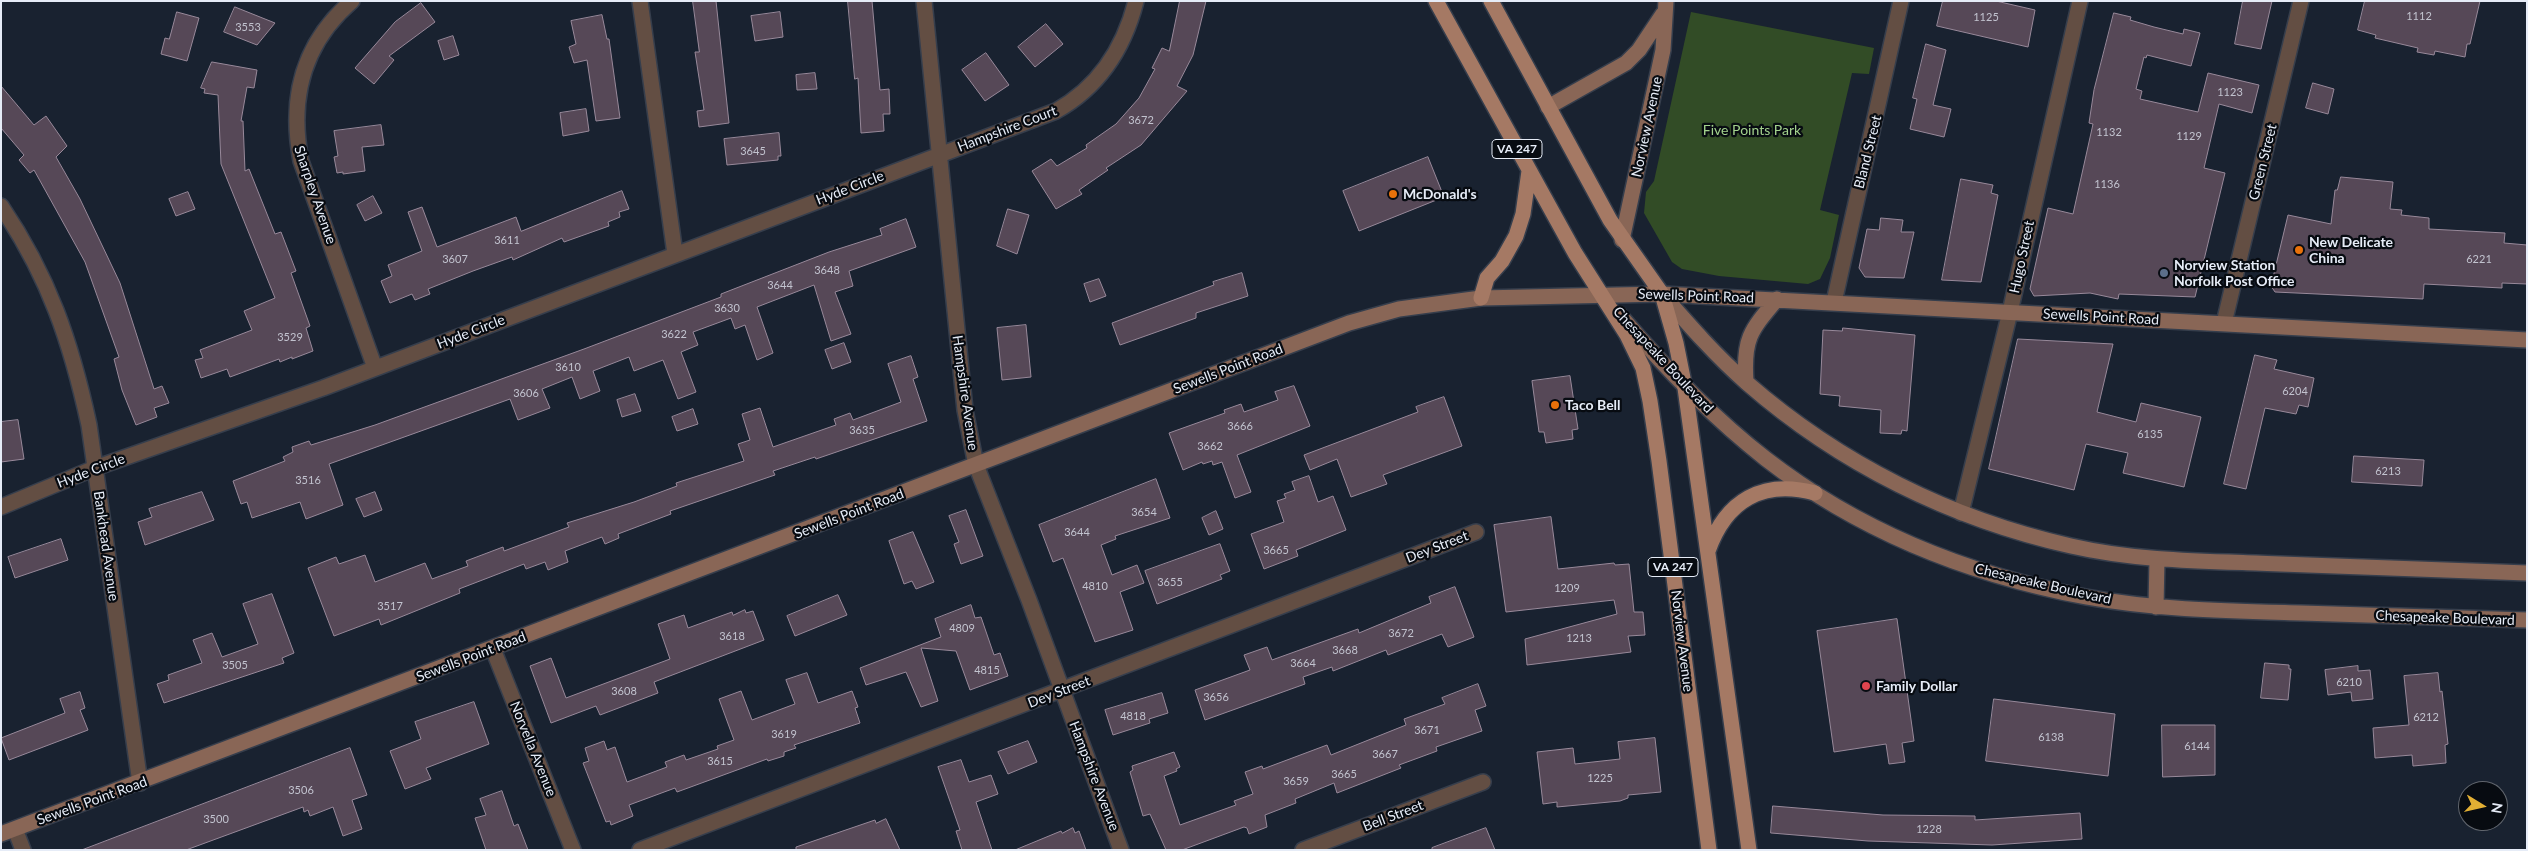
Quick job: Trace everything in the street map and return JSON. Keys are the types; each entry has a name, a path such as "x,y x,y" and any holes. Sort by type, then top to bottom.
{"main road":[{"name":"Chesapeake Boulevard","path":"1436,1 1575,253 1602,294 1685,388 1766,459 1815,493 1865,523 1926,552 1968,567 2086,597 2156,607 2236,612 2527,620"},
{"name":"VA 247","path":"1491,1 1622,240 1662,294 1676,343 1685,388 1749,850"},
{"name":"Norview Avenue","path":"1548,107 1626,63 1639,50 1664,8"},
{"name":"Norview Avenue","path":"1622,240 1663,50 1664,8"},
{"path":"1481,298 1486,278 1502,261 1516,236 1523,214 1529,171"},
{"name":"Norview Avenue","path":"1602,294 1627,335 1643,368 1650,401 1709,850"},
{"path":"1662,294 1698,335 1746,382 1790,418 1848,457 1899,486 1961,513 2018,532 2073,547 2157,559 2527,573"},
{"name":"Sewells Point Road","path":"8,832 1349,322 1399,309 1481,298 1662,294 2527,340"},
{"path":"1746,382 1744,359 1747,342 1754,326 1777,299"},
{"path":"1707,555 1722,520 1737,505 1755,493 1789,487 1815,493"},
{"path":"2156,607 2157,559"}],"street":[{"name":"Sharpley Avenue","path":"352,1 321,35 308,59 300,80 295,107 296,134 300,161 375,368"},
{"path":"640,1 675,254"},
{"name":"Hampshire Avenue","path":"924,1 965,410 976,465 1122,850"},
{"name":"Hampshire Court","path":"940,155 1056,111 1087,89 1106,69 1121,45 1130,25 1136,1"},
{"name":"Bland Street","path":"1834,302 1902,1"},
{"name":"Hugo Street","path":"1961,513 2010,312 2080,1"},
{"name":"Green Street","path":"2224,323 2300,1"},
{"name":"Hyde Circle","path":"1,507 95,468 375,368 940,155"},
{"name":"Bankhead Avenue","path":"1,206 43,276 63,324 78,374 89,425 140,783"},
{"name":"Dey Street","path":"640,850 1476,532"},
{"name":"Norvella Avenue","path":"493,649 573,850"},
{"name":"Bell Street","path":"1303,850 1483,782"},
{"path":"8,832 23,850"}],"green space":[{"name":"Five Points Park","path":"1691,12 1874,48 1869,74 1852,73 1820,210 1839,215 1830,258 1820,279 1808,284 1719,276 1682,269 1672,262 1644,213 1646,192 1654,181"}],"building":[{"path":"693,1 716,1 729,123 699,127 697,111 704,110 695,52 699,52"},
{"path":"848,1 872,1 880,90 889,89 890,114 883,114 884,131 861,133 858,78 855,79"},
{"path":"1180,1 1206,1 1193,55 1177,86 1187,91 1141,145 1106,168 1108,170 1079,190 1082,194 1056,209 1032,171 1051,159 1057,166 1087,148 1086,145 1116,124 1139,98 1155,69 1152,68 1162,48 1169,51"},
{"path":"1943,1 1996,1 2035,10 2028,47 1937,26"},
{"path":"2243,1 2272,1 2261,49 2235,44"},
{"path":"2365,1 2480,1 2465,57 2435,51 2434,55 2417,52 2418,48 2375,38 2376,35 2358,30"},
{"path":"421,3 435,22 389,56 394,60 374,84 355,68 395,22"},
{"path":"235,7 275,23 257,45 224,32"},
{"path":"177,12 199,18 187,61 161,54 165,38 169,39"},
{"path":"780,12 783,37 755,41 751,16"},
{"path":"2114,13 2131,17 2130,20 2183,34 2184,29 2200,33 2191,66 2147,55 2146,58 2144,57 2136,89 2142,91 2140,99 2198,112 2208,73 2259,85 2252,113 2219,104 2204,168 2225,173 2195,297 2119,294 2118,299 2090,293 2034,296 2030,289 2048,208 2073,214 2093,124 2089,123 2094,90"},
{"path":"602,15 607,39 609,39 620,118 596,121 587,60 574,63 569,47 576,44 571,21"},
{"path":"1046,24 1063,44 1035,67 1018,47"},
{"path":"453,36 459,55 444,60 438,41"},
{"path":"1926,44 1946,50 1933,105 1951,109 1944,137 1910,129 1917,99 1913,98"},
{"path":"986,53 1009,85 985,101 962,70"},
{"path":"212,62 257,70 254,88 247,87 241,121 243,121 245,171 249,169 275,234 281,232 296,271 291,273 310,326 306,328 313,351 280,362 279,359 230,377 227,369 201,378 195,360 203,358 200,350 252,330 244,311 275,298 221,164 218,95 204,93 205,89 201,88"},
{"path":"815,73 817,89 797,90 796,75"},
{"path":"2313,83 2334,89 2328,114 2306,108"},
{"path":"1,86 34,125 46,116 67,146 56,157 80,199 120,283 154,389 162,386 169,403 154,408 157,417 136,425 122,390 114,359 119,357 85,262 34,170 30,173 19,160 24,155 1,128"},
{"path":"586,109 589,131 563,136 560,113"},
{"path":"381,125 384,145 362,147 365,171 337,173 334,157 338,156 334,131"},
{"path":"779,133 781,156 778,156 778,160 727,165 724,139"},
{"name":"McDonald's","path":"1428,157 1444,197 1359,231 1343,191"},
{"path":"2341,177 2393,182 2390,209 2402,210 2401,215 2429,218 2429,229 2505,233 2504,243 2527,245 2527,284 2502,283 2502,288 2424,284 2423,299 2275,292 2271,286 2288,215 2331,224 2335,190 2337,190"},
{"path":"1961,179 1993,185 1991,193 1998,195 1981,282 1942,280"},
{"path":"622,191 629,209 619,212 620,217 608,222 609,226 564,242 562,238 513,260 512,257 473,271 428,289 430,294 415,300 412,294 390,303 381,281 392,276 388,265 422,251 408,212 422,207 437,247 516,217 521,231"},
{"path":"188,192 195,209 176,216 169,199"},
{"path":"373,196 382,213 365,221 357,205"},
{"path":"1008,209 1029,215 1017,254 997,246"},
{"path":"1881,218 1903,220 1901,232 1914,232 1904,278 1865,277 1859,268 1867,229 1879,230"},
{"path":"906,219 916,247 849,271 853,286 835,292 851,334 831,341 814,285 757,307 773,353 757,360 745,325 735,329 731,318 693,332 698,345 681,352 696,392 678,399 663,360 634,371 629,357 593,371 600,391 580,399 572,377 542,389 550,408 518,420 510,399 329,464 343,505 306,519 300,502 252,518 247,502 241,504 233,481 285,461 283,457 293,452 292,447 309,441 311,445 375,425 584,349 721,297 721,294 829,252 882,235 880,229"},
{"path":"1242,273 1248,296 1196,313 1196,318 1120,345 1112,323 1214,285 1213,282"},
{"path":"1099,279 1106,296 1090,302 1084,284"},
{"path":"1026,325 1031,377 1002,380 997,328"},
{"path":"1843,328 1915,335 1907,431 1902,430 1901,434 1880,433 1881,410 1839,406 1840,396 1820,394 1823,330 1842,331"},
{"path":"2018,339 2113,344 2097,412 2136,422 2141,403 2201,417 2184,487 2123,473 2128,453 2086,444 2074,490 1989,469"},
{"path":"844,343 851,362 832,369 825,350"},
{"path":"2255,355 2277,360 2274,369 2314,378 2308,407 2299,405 2296,414 2265,408 2246,489 2224,484"},
{"path":"911,356 918,377 913,379 927,421 816,459 815,457 773,471 775,475 670,511 671,514 618,534 619,538 605,544 602,537 565,551 568,562 548,570 545,562 526,569 524,564 459,589 460,593 381,625 379,619 334,636 308,568 336,557 339,564 365,555 375,582 425,563 432,579 468,566 466,561 503,547 504,551 569,527 567,523 634,502 677,486 676,483 744,461 738,444 750,440 742,414 760,408 773,447 836,425 834,419 850,413 853,420 901,402 888,364"},
{"name":"Taco Bell","path":"1570,376 1578,429 1572,430 1573,439 1546,443 1544,432 1539,432 1532,381"},
{"path":"1294,386 1310,426 1237,455 1251,492 1235,498 1222,462 1213,465 1212,461 1203,464 1202,462 1183,470 1169,433 1225,413 1224,410 1241,404 1244,412 1278,400 1275,392"},
{"path":"635,394 641,411 622,417 617,400"},
{"path":"1444,397 1462,446 1383,475 1387,484 1351,497 1337,459 1310,470 1304,455 1418,412 1416,407"},
{"path":"693,409 698,424 677,431 672,417"},
{"path":"18,420 24,459 1,462 1,422"},
{"path":"2354,456 2424,460 2422,486 2352,482"},
{"path":"1309,476 1318,502 1333,496 1346,530 1296,550 1298,556 1264,569 1251,534 1284,522 1277,501 1286,498 1284,494 1295,490 1292,482"},
{"path":"1156,479 1170,518 1115,536 1116,539 1101,545 1112,575 1137,565 1144,583 1120,592 1133,630 1095,642 1063,558 1053,562 1039,525"},
{"path":"202,492 214,520 145,545 138,522 152,517 149,509"},
{"path":"375,492 382,510 364,517 356,499"},
{"path":"966,510 983,556 961,564 954,544 959,542 949,516"},
{"path":"1216,511 1223,529 1209,535 1202,518"},
{"path":"1551,517 1558,569 1614,563 1615,565 1629,564 1634,612 1643,612 1645,635 1628,636 1631,652 1527,665 1525,639 1617,614 1614,600 1506,612 1494,525"},
{"path":"913,532 934,582 916,589 912,581 904,584 889,541"},
{"path":"61,539 68,560 15,578 8,557"},
{"path":"1220,544 1230,571 1220,575 1222,579 1157,604 1145,571"},
{"path":"1455,587 1474,637 1448,647 1442,634 1388,655 1386,650 1333,671 1332,667 1303,677 1305,684 1205,720 1195,690 1250,670 1244,655 1267,647 1272,660 1358,629 1359,633 1431,603 1429,597"},
{"path":"272,594 294,653 282,658 284,663 164,703 157,684 169,680 168,675 202,663 193,640 212,633 222,657 258,644 243,604"},
{"path":"838,595 847,615 795,636 787,616"},
{"path":"971,605 975,618 981,617 994,655 1000,653 1008,676 970,690 956,651 921,648 938,701 921,707 906,672 866,685 860,668 941,637 935,619"},
{"path":"745,610 746,613 753,611 764,640 654,682 658,693 600,715 596,706 551,723 530,666 551,658 566,698 670,659 658,624 684,615 688,628 732,612 733,615"},
{"name":"Family Dollar","path":"1897,619 1914,741 1902,743 1905,762 1889,764 1886,744 1834,752 1817,631"},
{"path":"2265,663 2289,665 2289,669 2291,669 2288,700 2261,698"},
{"path":"2358,666 2358,671 2370,670 2373,699 2352,701 2351,692 2328,695 2325,670"},
{"path":"807,673 818,703 852,691 858,707 855,708 860,723 794,745 796,748 784,752 784,756 768,761 767,759 677,792 675,788 629,805 633,816 611,825 610,821 606,822 583,763 589,761 585,748 604,741 607,750 615,747 627,782 667,767 665,762 684,755 686,760 718,749 717,746 734,740 719,699 741,691 752,720 795,704 786,680"},
{"path":"2438,673 2448,744 2445,745 2446,763 2413,766 2412,755 2375,758 2373,728 2409,725 2404,676"},
{"path":"1478,684 1486,706 1475,710 1482,731 1436,747 1437,751 1399,765 1401,768 1337,793 1334,783 1295,799 1296,803 1265,815 1267,827 1249,834 1247,828 1244,827 1182,850 1166,850 1150,814 1143,816 1130,772 1133,770 1132,766 1174,752 1180,767 1176,769 1177,771 1164,776 1180,825 1236,805 1234,801 1253,794 1245,772 1262,766 1263,769 1327,745 1331,755 1406,725 1404,719 1445,704 1442,698"},
{"path":"80,692 85,708 80,710 88,730 9,760 1,738 65,713 60,699"},
{"path":"1162,693 1168,713 1149,719 1150,723 1113,735 1105,710"},
{"path":"1994,699 2115,714 2108,776 1986,761"},
{"path":"474,702 489,744 426,768 431,779 405,789 390,751 421,739 415,722"},
{"path":"2162,725 2215,725 2215,775 2163,777"},
{"path":"1655,738 1661,792 1628,795 1628,798 1620,801 1557,807 1557,802 1543,804 1537,752 1573,748 1575,764 1620,759 1618,742"},
{"path":"1028,741 1037,762 1008,774 998,752"},
{"path":"350,748 367,795 352,800 362,829 343,836 333,807 310,816 308,810 304,812 303,807 186,850 82,850"},
{"path":"961,760 969,782 991,775 998,794 976,802 992,850 962,850 956,831 960,830 938,767"},
{"path":"502,791 514,826 518,824 528,850 486,850 475,818 486,815 480,799"},
{"path":"1773,806 1883,815 1975,816 1975,820 2080,813 2082,839 1992,845 1868,841 1771,833"},
{"path":"886,819 900,850 796,850 796,847 875,820 876,823"},
{"path":"1073,828 1075,833 1079,831 1086,850 1015,850 1061,831 1062,833"},
{"path":"1486,828 1495,850 1432,850 1432,848"}],"place":[{"name":"McDonald's","path":"1393,194"},
{"name":"New Delicate China","path":"2299,250"},
{"name":"Norview Station Norfolk Post Office","path":"2164,273"},
{"name":"Taco Bell","path":"1555,405"},
{"name":"Family Dollar","path":"1866,686"}]}
